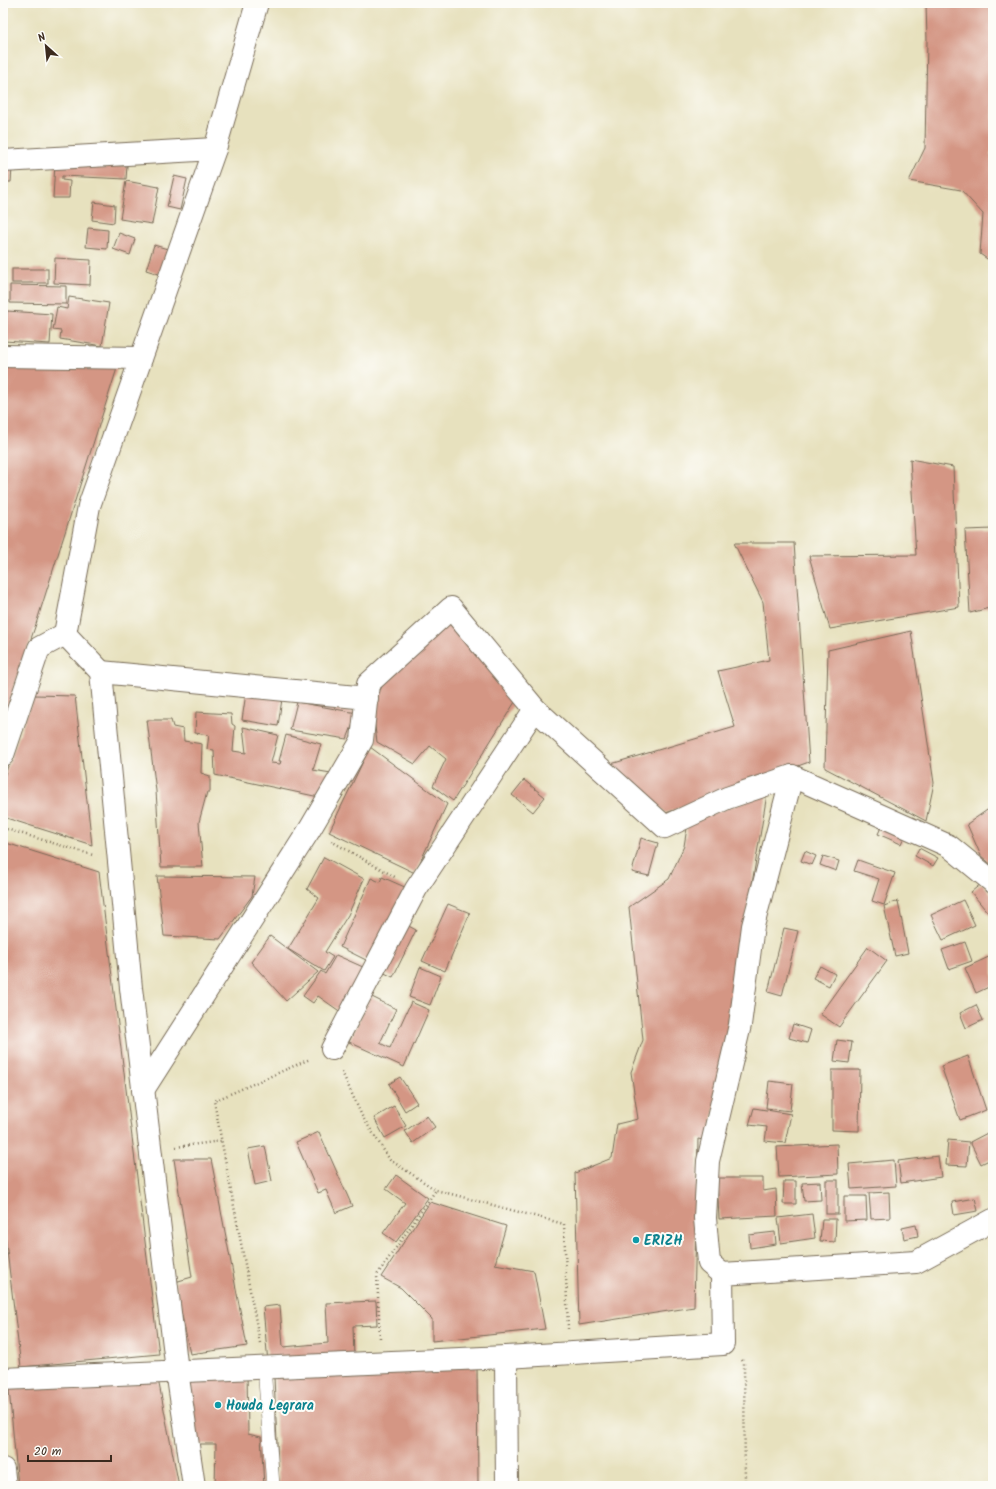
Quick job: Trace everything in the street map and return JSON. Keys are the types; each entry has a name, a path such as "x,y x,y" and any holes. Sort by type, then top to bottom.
{"street":[{"path":"3,754 39,648 64,634 89,506 215,149 257,3"},
{"path":"3,161 215,149"},
{"path":"3,356 141,358"},
{"path":"143,1090 310,829 362,740 368,684 451,608 535,709 665,827 727,798 792,776 949,846 993,882"},
{"path":"64,634 101,672 131,988 177,1371 194,1486"},
{"path":"101,672 367,698"},
{"path":"332,1049 416,889 535,709"},
{"path":"792,776 753,926 740,1025 708,1160 705,1218 708,1263 722,1274 916,1262 993,1220"},
{"path":"3,1379 506,1357 723,1344 722,1274"},
{"path":"506,1357 507,1486"},
{"path":"3,1469 5,1486"}],"lane":[{"path":"264,1367 273,1486"}],"path":[{"path":"3,828 119,862"},
{"path":"310,829 416,889"},
{"path":"264,1367 214,1101 332,1049 362,1116 390,1160 436,1190 564,1224 569,1353"},
{"path":"150,1150 221,1141"},
{"path":"381,1362 377,1275 436,1190"},
{"path":"723,1344 744,1363 745,1486"}],"building":[{"path":"926,3 993,3 993,150 990,155 993,157 993,263 980,254 983,214 961,190 909,181 925,148 927,40"},
{"path":"55,163 127,166 126,179 62,176 62,180 70,181 69,198 53,198"},
{"path":"3,167 12,168 11,182 3,182"},
{"path":"174,176 187,179 180,210 167,207"},
{"path":"126,181 159,187 152,224 120,219"},
{"path":"94,202 115,205 114,223 92,220"},
{"path":"88,228 108,230 107,249 86,247"},
{"path":"119,233 135,239 130,255 113,249"},
{"path":"154,245 171,250 162,275 146,270"},
{"path":"55,258 91,260 90,285 54,283"},
{"path":"12,269 48,269 48,283 12,283"},
{"path":"10,285 66,286 66,304 10,303"},
{"path":"69,297 109,303 102,346 60,339 61,331 53,330 57,307 67,309"},
{"path":"7,311 52,314 50,344 4,341"},
{"path":"3,361 119,362 36,624 3,721"},
{"path":"910,459 953,467 959,607 830,629 809,556 916,555"},
{"path":"993,529 993,607 970,613 965,530"},
{"path":"734,543 794,543 809,762 666,813 611,764 735,727 718,671 769,660 763,602"},
{"path":"450,623 520,694 453,801 433,786 446,759 430,746 415,764 377,742 373,711 386,674"},
{"path":"911,631 934,783 926,821 825,768 828,650"},
{"path":"246,693 282,699 278,726 242,720"},
{"path":"34,695 75,696 92,845 3,817 3,780"},
{"path":"297,702 357,713 347,739 290,730"},
{"path":"196,712 231,714 232,724 235,726 233,751 246,753 243,727 278,735 271,763 280,764 281,761 279,761 286,735 321,744 313,770 331,773 319,797 215,775 214,750 207,749 209,735 195,733"},
{"path":"147,720 171,720 173,727 183,729 184,741 202,744 201,773 210,776 210,792 207,792 199,822 203,867 161,867 156,791"},
{"path":"370,747 447,804 415,873 329,832"},
{"path":"524,780 545,797 533,812 512,795"},
{"path":"767,794 709,1141 698,1139 694,1307 579,1325 575,1173 612,1158 617,1124 638,1119 631,1072 643,1040 629,907 669,879 684,846 688,822"},
{"path":"993,806 993,866 981,856 967,824"},
{"path":"883,823 905,834 901,844 878,834"},
{"path":"641,838 658,843 649,876 632,872"},
{"path":"3,842 99,872 159,1354 21,1367 3,1217"},
{"path":"919,848 938,858 933,866 915,856"},
{"path":"805,851 816,856 812,865 801,861"},
{"path":"823,856 839,861 836,871 820,865"},
{"path":"324,857 364,879 348,915 325,952 333,957 324,971 288,949 319,898 307,889"},
{"path":"858,860 895,873 884,905 872,901 879,879 854,871"},
{"path":"157,876 255,877 252,896 220,939 164,936"},
{"path":"382,877 407,888 370,962 340,947 371,878 380,882"},
{"path":"982,883 993,896 993,919 971,892"},
{"path":"963,900 975,925 943,940 931,915"},
{"path":"898,901 908,953 895,956 884,906"},
{"path":"448,904 470,913 445,971 422,961"},
{"path":"403,923 416,930 393,977 380,971"},
{"path":"784,928 798,931 782,996 768,992"},
{"path":"270,936 318,972 286,1001 251,962"},
{"path":"965,942 972,961 949,969 942,950"},
{"path":"868,947 887,961 839,1027 820,1014"},
{"path":"336,955 363,967 345,1015 318,996 313,1003 303,996 321,971 325,974"},
{"path":"993,955 993,985 976,993 965,968"},
{"path":"820,966 835,974 829,986 813,978"},
{"path":"420,967 441,976 430,1005 409,997"},
{"path":"370,996 396,1009 380,1043 390,1048 411,1002 429,1010 404,1067 349,1042"},
{"path":"976,1005 983,1020 966,1028 960,1013"},
{"path":"793,1024 811,1030 807,1043 789,1038"},
{"path":"837,1040 852,1042 849,1063 834,1061"},
{"path":"968,1056 986,1110 960,1120 941,1066"},
{"path":"832,1070 860,1070 859,1131 832,1130"},
{"path":"400,1077 417,1103 405,1111 389,1084"},
{"path":"769,1081 793,1084 790,1111 766,1108"},
{"path":"394,1106 406,1126 385,1138 374,1118"},
{"path":"754,1108 791,1114 785,1143 765,1141 767,1127 749,1125"},
{"path":"427,1116 435,1127 413,1143 405,1131"},
{"path":"993,1130 993,1158 981,1164 970,1142"},
{"path":"319,1132 352,1206 336,1213 326,1190 318,1193 296,1142"},
{"path":"948,1140 969,1142 967,1166 946,1165"},
{"path":"837,1144 838,1174 779,1177 777,1147"},
{"path":"265,1146 272,1181 255,1185 248,1149"},
{"path":"938,1156 941,1177 901,1183 898,1161"},
{"path":"174,1159 211,1159 247,1346 190,1354 175,1282 192,1277"},
{"path":"894,1160 896,1186 851,1189 849,1164"},
{"path":"396,1175 428,1198 396,1242 383,1233 405,1203 386,1189"},
{"path":"717,1178 763,1178 763,1191 776,1189 777,1216 719,1219"},
{"path":"826,1180 838,1180 838,1214 826,1214"},
{"path":"784,1181 796,1181 796,1204 783,1204"},
{"path":"820,1182 821,1200 804,1201 802,1183"},
{"path":"889,1192 890,1218 871,1219 869,1193"},
{"path":"844,1196 866,1196 867,1220 844,1221"},
{"path":"975,1198 978,1211 954,1215 952,1202"},
{"path":"430,1202 506,1226 495,1264 534,1271 545,1329 432,1341 432,1319 401,1288 381,1277"},
{"path":"812,1214 815,1238 781,1243 778,1218"},
{"path":"822,1219 836,1219 835,1242 820,1241"},
{"path":"916,1225 918,1236 904,1239 902,1228"},
{"path":"775,1232 776,1244 750,1248 749,1235"},
{"path":"376,1301 377,1325 353,1326 354,1358 268,1363 263,1307 280,1305 283,1347 328,1343 326,1303"},
{"path":"477,1365 478,1486 279,1486 274,1377"},
{"name":"Houda Legrara","path":"247,1372 248,1434 261,1437 264,1486 215,1486 216,1444 192,1444 187,1375"},
{"path":"158,1379 179,1486 18,1486 9,1389"}],"place":[{"name":"ERIZH","path":"636,1240"},
{"name":"Houda Legrara","path":"218,1405"}]}
